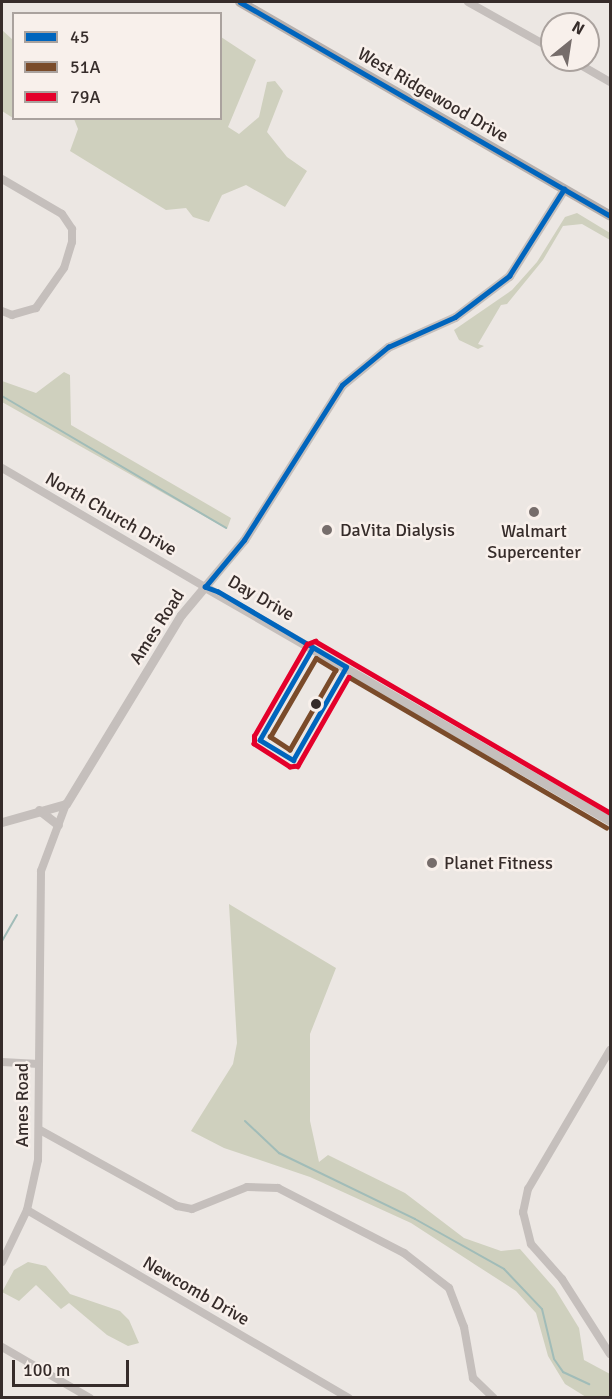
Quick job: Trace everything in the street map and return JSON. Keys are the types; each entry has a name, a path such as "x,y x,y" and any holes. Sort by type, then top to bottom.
{"main road":[{"name":"West Ridgewood Drive","path":"240,2 610,216"}],"street":[{"path":"468,2 540,42"},
{"path":"593,72 610,82"},
{"path":"2,179 62,214 72,229 72,242 64,268 36,308 12,315 2,311"},
{"name":"Ames Road","path":"2,1262 27,1210 40,1130 41,871 66,804 181,615 244,540 342,385 388,347 455,317 509,276 564,189"},
{"name":"North Church Drive","path":"2,468 205,587"},
{"name":"Day Drive","path":"205,587 610,821"},
{"path":"2,822 66,804"},
{"path":"39,810 58,825"},
{"path":"610,1050 528,1189 523,1212 531,1244 562,1279 610,1354"},
{"path":"2,1062 39,1064"},
{"path":"40,1130 177,1206 192,1209 247,1187 278,1188 404,1253 449,1288 464,1327 473,1378 494,1398"},
{"name":"Newcomb Drive","path":"27,1210 349,1398"},
{"path":"2,1347 90,1398"}],"green space":[{"path":"2,30 12,39 12,117 2,111"},
{"path":"222,38 256,60 228,127 239,134 259,117 267,82 275,81 283,91 267,132 287,157 307,171 285,207 246,185 222,195 209,222 193,217 186,208 166,210 70,151 78,129 74,120 222,120"},
{"path":"577,213 610,233 610,240 582,224 563,226 543,260 507,304 501,305 478,344 484,346 478,349 459,340 454,330 512,290 537,262 565,217"},
{"path":"64,372 70,375 71,425 231,518 227,529 2,402 2,381 36,393"},
{"path":"229,904 336,968 310,1034 310,1121 319,1162 328,1155 405,1193 464,1238 501,1251 520,1249 555,1289 579,1328 584,1360 610,1374 610,1397 586,1397 565,1384 548,1356 536,1313 516,1291 411,1223 310,1177 224,1148 191,1131 233,1064 237,1043"},
{"path":"28,1262 46,1266 70,1294 120,1311 129,1320 139,1343 128,1346 107,1335 69,1303 61,1309 36,1285 19,1301 2,1292 14,1270"}],"waterway":[{"path":"2,396 226,528"},
{"path":"2,941 17,915"},
{"path":"245,1121 279,1153 415,1219 504,1269 542,1309 554,1359 563,1372 589,1384"}],"transit line":[{"name":"45","path":"240,2 610,216"},
{"name":"45","path":"313,648 260,740 293,760 346,667 218,592 205,587 244,540 342,385 388,347 455,317 509,276 564,189"},
{"name":"79A","path":"349,677 298,766 290,767 254,744 254,736 307,644 315,641 610,813"},
{"name":"51A","path":"316,658 336,670 290,750 270,737 316,658"},
{"name":"51A","path":"349,677 606,827"}],"place":[{"name":"Walmart Supercenter","path":"534,512"},
{"name":"DaVita Dialysis","path":"327,530"},
{"name":"Planet Fitness","path":"432,863"}]}
